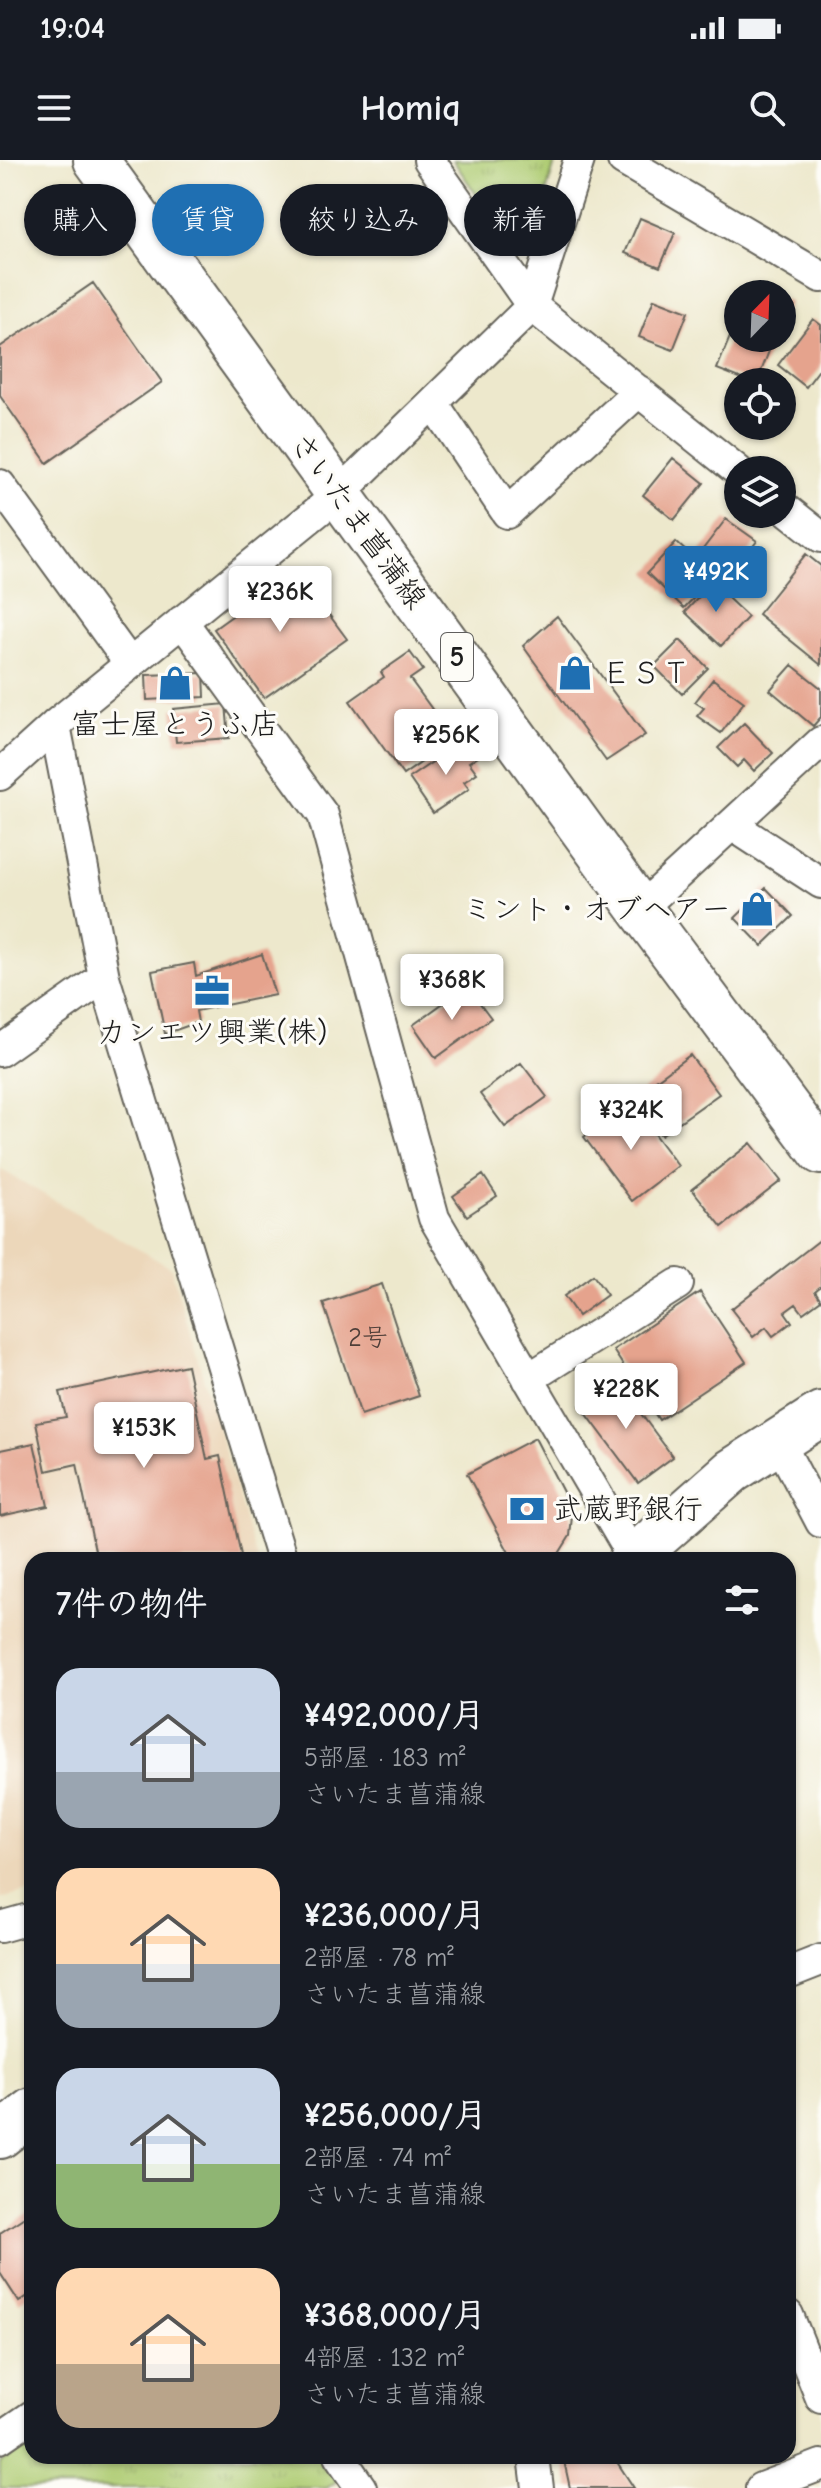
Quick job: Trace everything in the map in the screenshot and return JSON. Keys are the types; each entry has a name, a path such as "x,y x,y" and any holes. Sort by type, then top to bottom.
{"main road":[{"name":"さいたま菖蒲線","path":"96,160 640,909 821,1152"},
{"path":"641,1552 732,1471 821,1414"},
{"path":"0,2136 24,2117"}],"street":[{"path":"429,160 532,306 724,460"},
{"path":"0,775 55,725 339,494 532,306 579,160"},
{"path":"623,160 820,274"},
{"path":"433,403 507,513 639,391"},
{"path":"0,485 130,664"},
{"path":"796,517 821,537"},
{"path":"182,621 323,815 434,1218 629,1552"},
{"path":"55,725 104,977 280,1552"},
{"path":"640,909 821,742"},
{"path":"732,825 821,883"},
{"path":"0,1051 104,977"},
{"path":"528,1379 678,1284"},
{"path":"778,1440 821,1522"},
{"path":"0,1927 24,1920"},
{"path":"796,1969 821,1960"},
{"path":"796,2335 821,2398"},
{"path":"0,2438 24,2422"},
{"path":"344,2464 361,2488"},
{"path":"535,2464 538,2488"},
{"path":"761,2488 821,2465"}],"shaded area":[{"path":"0,1169 171,1268 255,1552 24,1552 24,1893 0,1899"}],"green space":[{"path":"453,160 556,160 549,184 469,184"},
{"path":"24,2446 24,2464 326,2464 338,2480 327,2488 0,2488 0,2463"}],"building":[{"path":"640,218 675,233 660,267 625,253"},
{"path":"93,283 162,382 47,463 0,396 0,347"},
{"path":"654,299 688,312 673,350 639,337"},
{"path":"813,319 821,325 821,367 806,387 796,379 796,368 778,365 788,352 796,352 796,341"},
{"path":"724,352 769,352 762,368 724,368 724,372 717,369"},
{"path":"673,458 704,483 674,520 643,495"},
{"path":"724,522 724,528 739,528 757,541 745,557 753,563 739,582 700,553"},
{"path":"676,542 714,577 684,608 647,573"},
{"path":"806,554 821,566 821,665 758,614"},
{"path":"296,570 347,639 264,698 214,629"},
{"path":"712,583 748,617 721,646 685,612"},
{"path":"557,616 645,735 606,761 523,646"},
{"path":"680,640 708,668 682,694 654,666"},
{"path":"410,652 423,670 410,679 440,720 447,715 461,735 403,775 350,701 384,677 381,672"},
{"path":"792,665 821,688 821,717 813,726 770,690"},
{"path":"204,673 205,697 147,700 146,675"},
{"path":"713,679 744,702 721,733 697,716 704,708 695,702"},
{"path":"226,704 229,738 176,742 173,709"},
{"path":"744,723 773,753 754,771 744,760 737,767 718,748"},
{"path":"466,739 478,756 469,762 477,773 464,782 469,789 433,813 409,778"},
{"path":"766,888 793,916 762,946 735,918"},
{"path":"262,954 275,995 196,1011 198,1022 165,1034 152,971 194,963 196,976"},
{"path":"467,986 491,1018 436,1058 413,1025"},
{"path":"690,1055 719,1094 661,1135 633,1097"},
{"path":"521,1063 547,1097 505,1127 480,1094"},
{"path":"630,1102 678,1166 632,1201 584,1137"},
{"path":"751,1143 781,1181 722,1227 692,1189"},
{"path":"483,1175 497,1196 467,1216 453,1196"},
{"path":"821,1239 821,1286 815,1291 821,1300 803,1313 796,1304 785,1312 792,1322 773,1336 766,1327 753,1337 731,1309"},
{"path":"593,1275 607,1295 578,1316 564,1296"},
{"path":"382,1284 419,1396 361,1415 323,1303"},
{"path":"700,1292 746,1362 659,1420 613,1350"},
{"path":"187,1365 207,1459 220,1456 240,1552 95,1552 77,1464 46,1471 36,1422 66,1417 60,1392"},
{"path":"615,1379 673,1457 638,1483 580,1405"},
{"path":"535,1438 572,1516 570,1536 560,1552 509,1552 467,1474"},
{"path":"34,1443 48,1506 0,1516 0,1450"},
{"path":"24,2217 24,2299 19,2302 0,2273 0,2233"},
{"path":"565,2464 618,2464 634,2488 570,2488"}],"place":[{"name":"ＥＳＴ","path":"575,673"},
{"name":"富士屋とうふ店","path":"175,683"},
{"name":"ミント・オブヘアー","path":"757,909"},
{"name":"カンエツ興業(株)","path":"212,991"},
{"name":"武蔵野銀行","path":"527,1509"}]}
